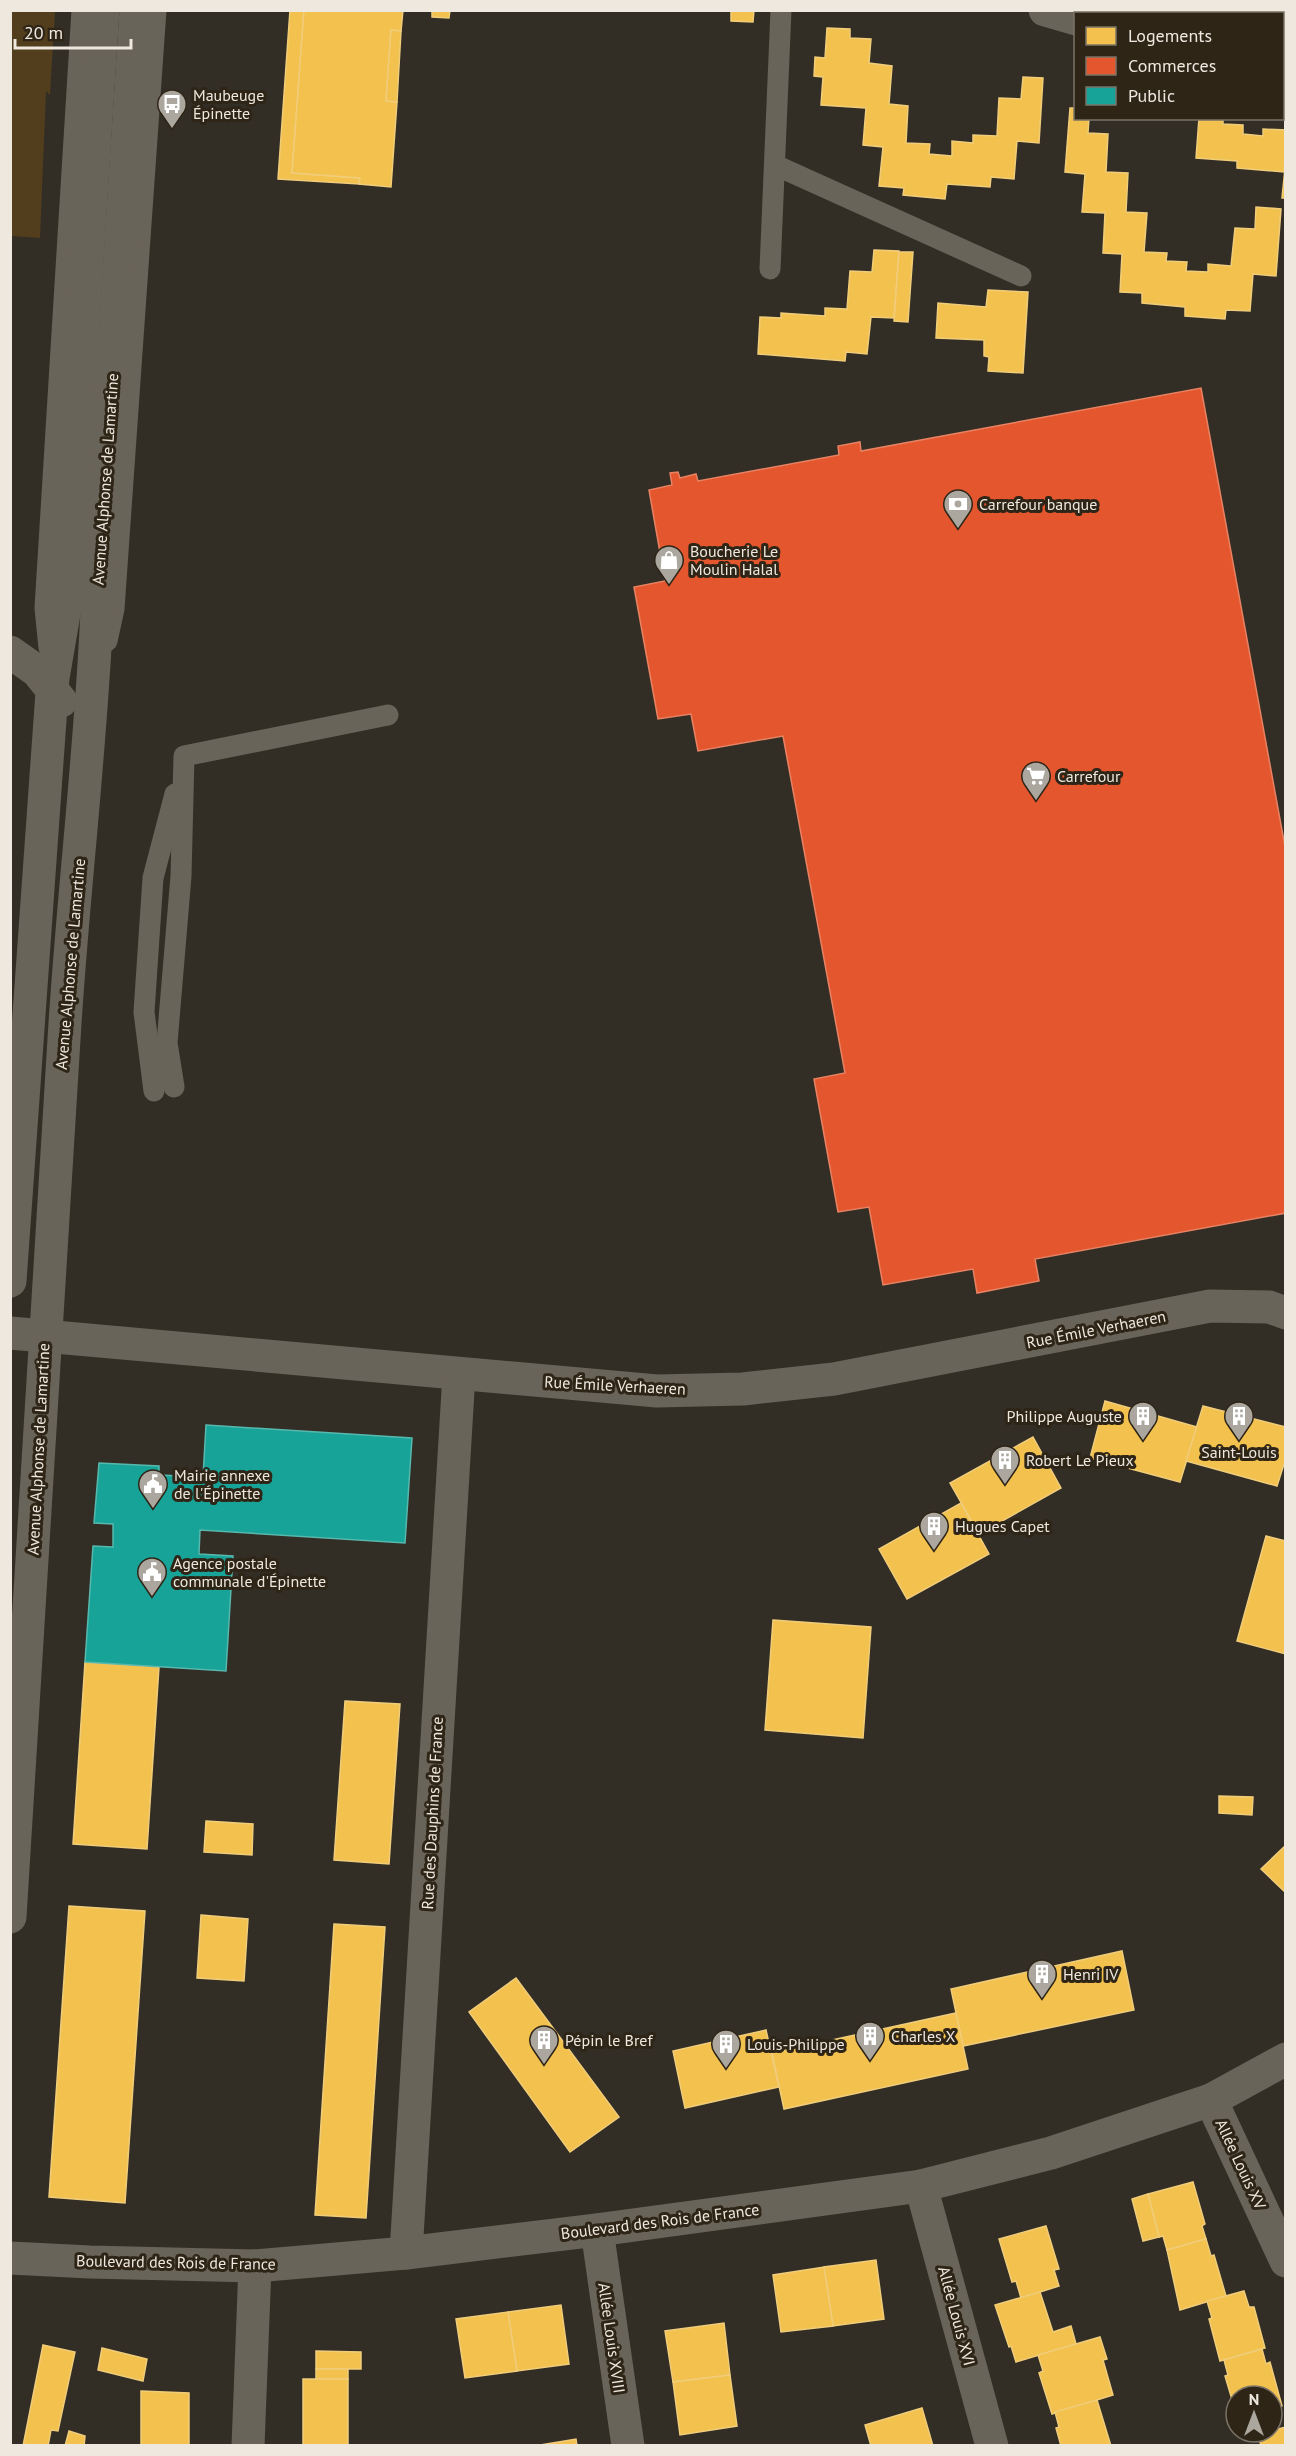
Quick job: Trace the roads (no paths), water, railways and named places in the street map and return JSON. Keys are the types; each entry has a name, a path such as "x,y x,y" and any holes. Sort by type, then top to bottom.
{"street":[{"name":"Avenue Alphonse de Lamartine","path":"10,1281 53,684 65,608 104,10"},
{"name":"Avenue Alphonse de Lamartine","path":"10,1917 44,1335 66,1009 93,700 96,610 136,10"},
{"path":"1045,10 1074,18"},
{"path":"10,652 53,684 90,734"},
{"name":"Rue Émile Verhaeren","path":"10,1333 657,1391 743,1389 834,1379 1210,1306 1269,1307 1286,1313"},
{"name":"Rue des Dauphins de France","path":"405,2253 459,1374"},
{"name":"Boulevard des Rois de France","path":"10,2258 255,2266 405,2253 597,2230 921,2186 1051,2153 1211,2100 1286,2059"},
{"name":"Allée Louis XV","path":"1211,2100 1286,2261"},
{"name":"Allée Louis XVI","path":"921,2186 992,2445"},
{"name":"Allée Louis XVIII","path":"597,2230 628,2445"},
{"path":"248,2445 255,2266"}],"lane":[{"path":"53,684 45,608 82,10"},
{"path":"93,700 114,609 156,10"},
{"path":"770,269 781,10"},
{"path":"775,165 1021,276"},
{"path":"164,1089 181,876 184,756 388,715"}],"place":[{"name":"Maubeuge Épinette","path":"172,130"},
{"name":"Carrefour banque","path":"958,530"},
{"name":"Boucherie Le Moulin Halal","path":"669,586"},
{"name":"Carrefour","path":"1036,802"},
{"name":"Philippe Auguste","path":"1143,1442"},
{"name":"Saint-Louis","path":"1239,1442"},
{"name":"Robert Le Pieux","path":"1005,1486"},
{"name":"Mairie annexe de l'Épinette","path":"153,1510"},
{"name":"Hugues Capet","path":"934,1552"},
{"name":"Agence postale communale d'Épinette","path":"152,1598"},
{"name":"Henri IV","path":"1042,2000"},
{"name":"Charles X","path":"870,2062"},
{"name":"Pépin le Bref","path":"544,2066"},
{"name":"Louis-Philippe","path":"726,2070"}]}
